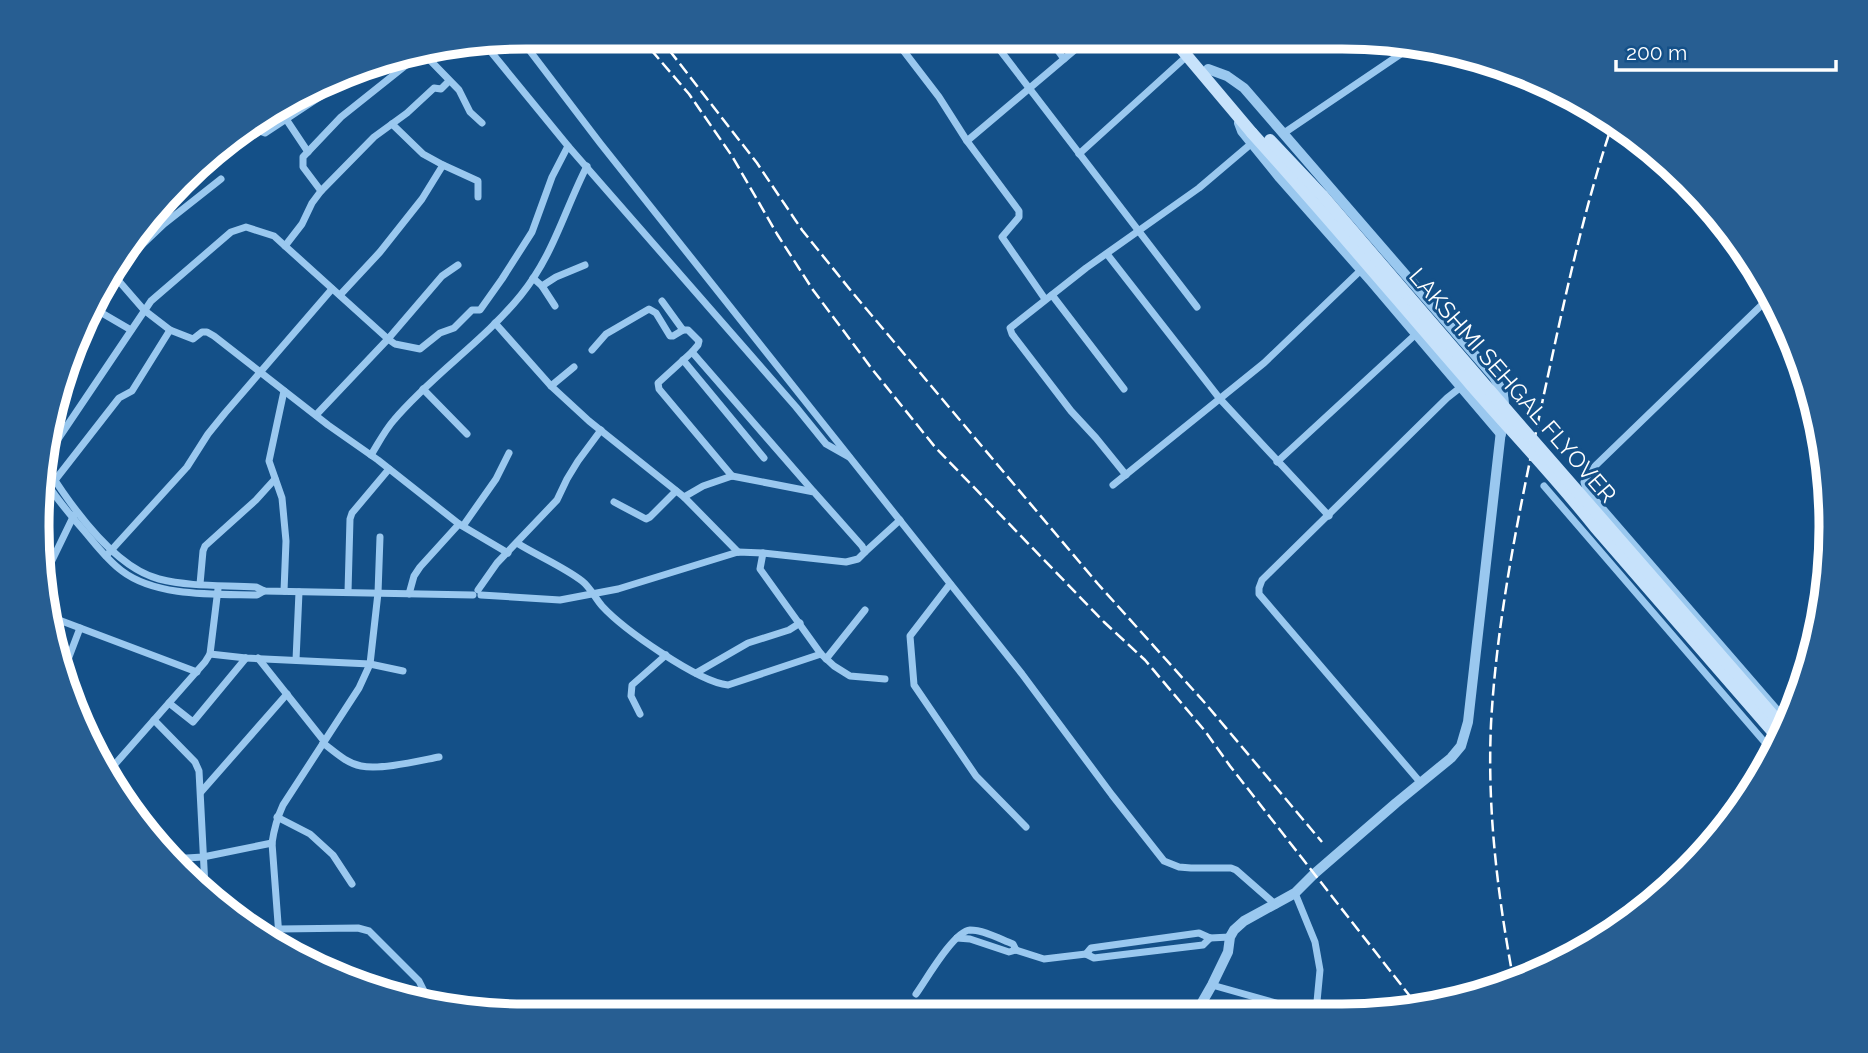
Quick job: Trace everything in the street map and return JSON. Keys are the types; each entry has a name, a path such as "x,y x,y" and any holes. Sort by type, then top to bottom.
{"main road":[{"name":"LAKSHMI SEHGAL FLYOVER","path":"1181,49 1773,732"},
{"name":"LAKSHMI SEHGAL FLYOVER","path":"1191,49 1254,134 1322,195 1411,301 1778,721"}],"street":[{"path":"528,49 1022,674 1164,861 1179,867 1231,868 1276,905"},
{"path":"902,49 1019,211 1019,217 1002,237 1124,389"},
{"path":"999,49 1197,307"},
{"path":"1057,49 1064,59"},
{"path":"967,141 1076,49"},
{"path":"493,50 568,146 826,444 850,458"},
{"path":"1284,133 1402,53"},
{"path":"1080,153 1187,56"},
{"path":"427,59 459,90 470,112 482,123"},
{"path":"321,191 303,167 303,157 341,117 410,63"},
{"path":"1201,1004 1228,952 1234,929 1295,893 1420,782 1451,758 1461,746 1465,735 1504,404 1494,377 1284,133 1244,89 1227,76 1208,69"},
{"path":"285,246 302,224 321,191 355,155 434,88 441,89 449,81"},
{"path":"260,130 265,133 324,94"},
{"path":"286,119 307,152"},
{"path":"392,124 423,154 478,181 478,197"},
{"path":"1126,475 1070,411 1010,331 1012,326 1049,297 1199,188 1254,134 1280,178 1501,434"},
{"path":"57,441 151,300 231,232 246,227 274,236 395,344 419,349 440,333 454,328 472,310 480,310 532,232 552,177 568,146"},
{"path":"340,295 414,210 443,165"},
{"path":"370,455 393,422 423,389 485,334 521,296 556,239 587,166"},
{"path":"139,248 164,224 221,179"},
{"path":"1107,254 1220,399 1329,516"},
{"path":"542,286 585,264"},
{"path":"316,415 388,339 442,276 458,265"},
{"path":"1113,485 1264,363 1361,270"},
{"path":"533,278 542,286 555,306"},
{"path":"118,279 144,310 170,330 193,339 200,332 208,332 461,525 508,553"},
{"path":"109,553 187,467 208,434 332,289"},
{"path":"662,301 683,330 699,341 692,352 658,383 659,389 732,476"},
{"path":"1763,303 1591,470 1584,482 1586,489 1781,714"},
{"path":"592,350 606,334 649,309 656,313 670,336 683,330"},
{"path":"100,312 131,330"},
{"path":"495,323 551,386 684,497 738,552"},
{"path":"51,481 119,398 132,391 170,330"},
{"path":"1277,462 1416,334"},
{"path":"692,352 865,552"},
{"path":"683,360 764,458"},
{"path":"551,386 574,367"},
{"path":"1420,782 1259,594 1259,588 1262,580 1461,387"},
{"path":"423,389 467,434"},
{"path":"284,391 269,457 282,498 286,541 284,591"},
{"path":"477,593 488,573 557,500 567,479 601,430"},
{"path":"409,594 414,576 420,567 461,525 490,488 509,453"},
{"path":"348,592 352,513 389,469"},
{"path":"684,497 703,486 732,476 814,492"},
{"path":"200,584 202,551 205,546 275,480"},
{"path":"51,484 109,553 170,590 240,590 256,587 264,591 477,593 560,600 618,589 738,552 846,562 858,559 900,520"},
{"path":"1544,486 1767,744"},
{"path":"614,502 646,519 676,491"},
{"path":"51,564 75,514"},
{"path":"279,935 272,843 277,817 364,679 370,664 378,593 380,537"},
{"path":"517,543 583,581 602,606 623,625 666,655 720,684 728,685 824,657 865,610"},
{"path":"763,553 760,569 824,657 850,676 885,679"},
{"path":"160,584 200,584 218,589"},
{"path":"950,584 909,636 913,681 976,776 1026,827"},
{"path":"114,766 210,654 218,589"},
{"path":"296,660 299,592"},
{"path":"58,620 197,672"},
{"path":"696,673 748,643 789,630 800,623"},
{"path":"68,660 80,628"},
{"path":"210,654 370,664 403,671"},
{"path":"640,714 631,696 632,685 666,655"},
{"path":"169,703 193,722 246,658"},
{"path":"258,658 324,742 343,758 361,766 439,757"},
{"path":"201,792 287,694"},
{"path":"154,720 195,762 199,771 204,879"},
{"path":"277,817 310,834 333,855 352,884"},
{"path":"183,858 203,857 272,843"},
{"path":"1295,893 1315,942 1320,970 1317,1004"},
{"path":"279,929 358,928 369,931 419,981 425,993"},
{"path":"1086,954 1091,948 1199,933 1210,938 1230,937"},
{"path":"916,994 957,938 970,939 1009,952 1016,950 1044,959 1086,954 1094,958 1203,945 1210,938"},
{"path":"1212,985 1280,1004"}],"railway":[{"path":"650,49 689,94 732,156 813,290 872,369 935,447 1104,622 1145,660 1205,731 1412,999"},
{"path":"668,49 757,163 802,230 852,292 1098,584 1205,703 1322,842"},
{"path":"1512,972 1492,822 1490,757 1494,682 1504,600 1535,435 1583,223 1610,131"}]}
